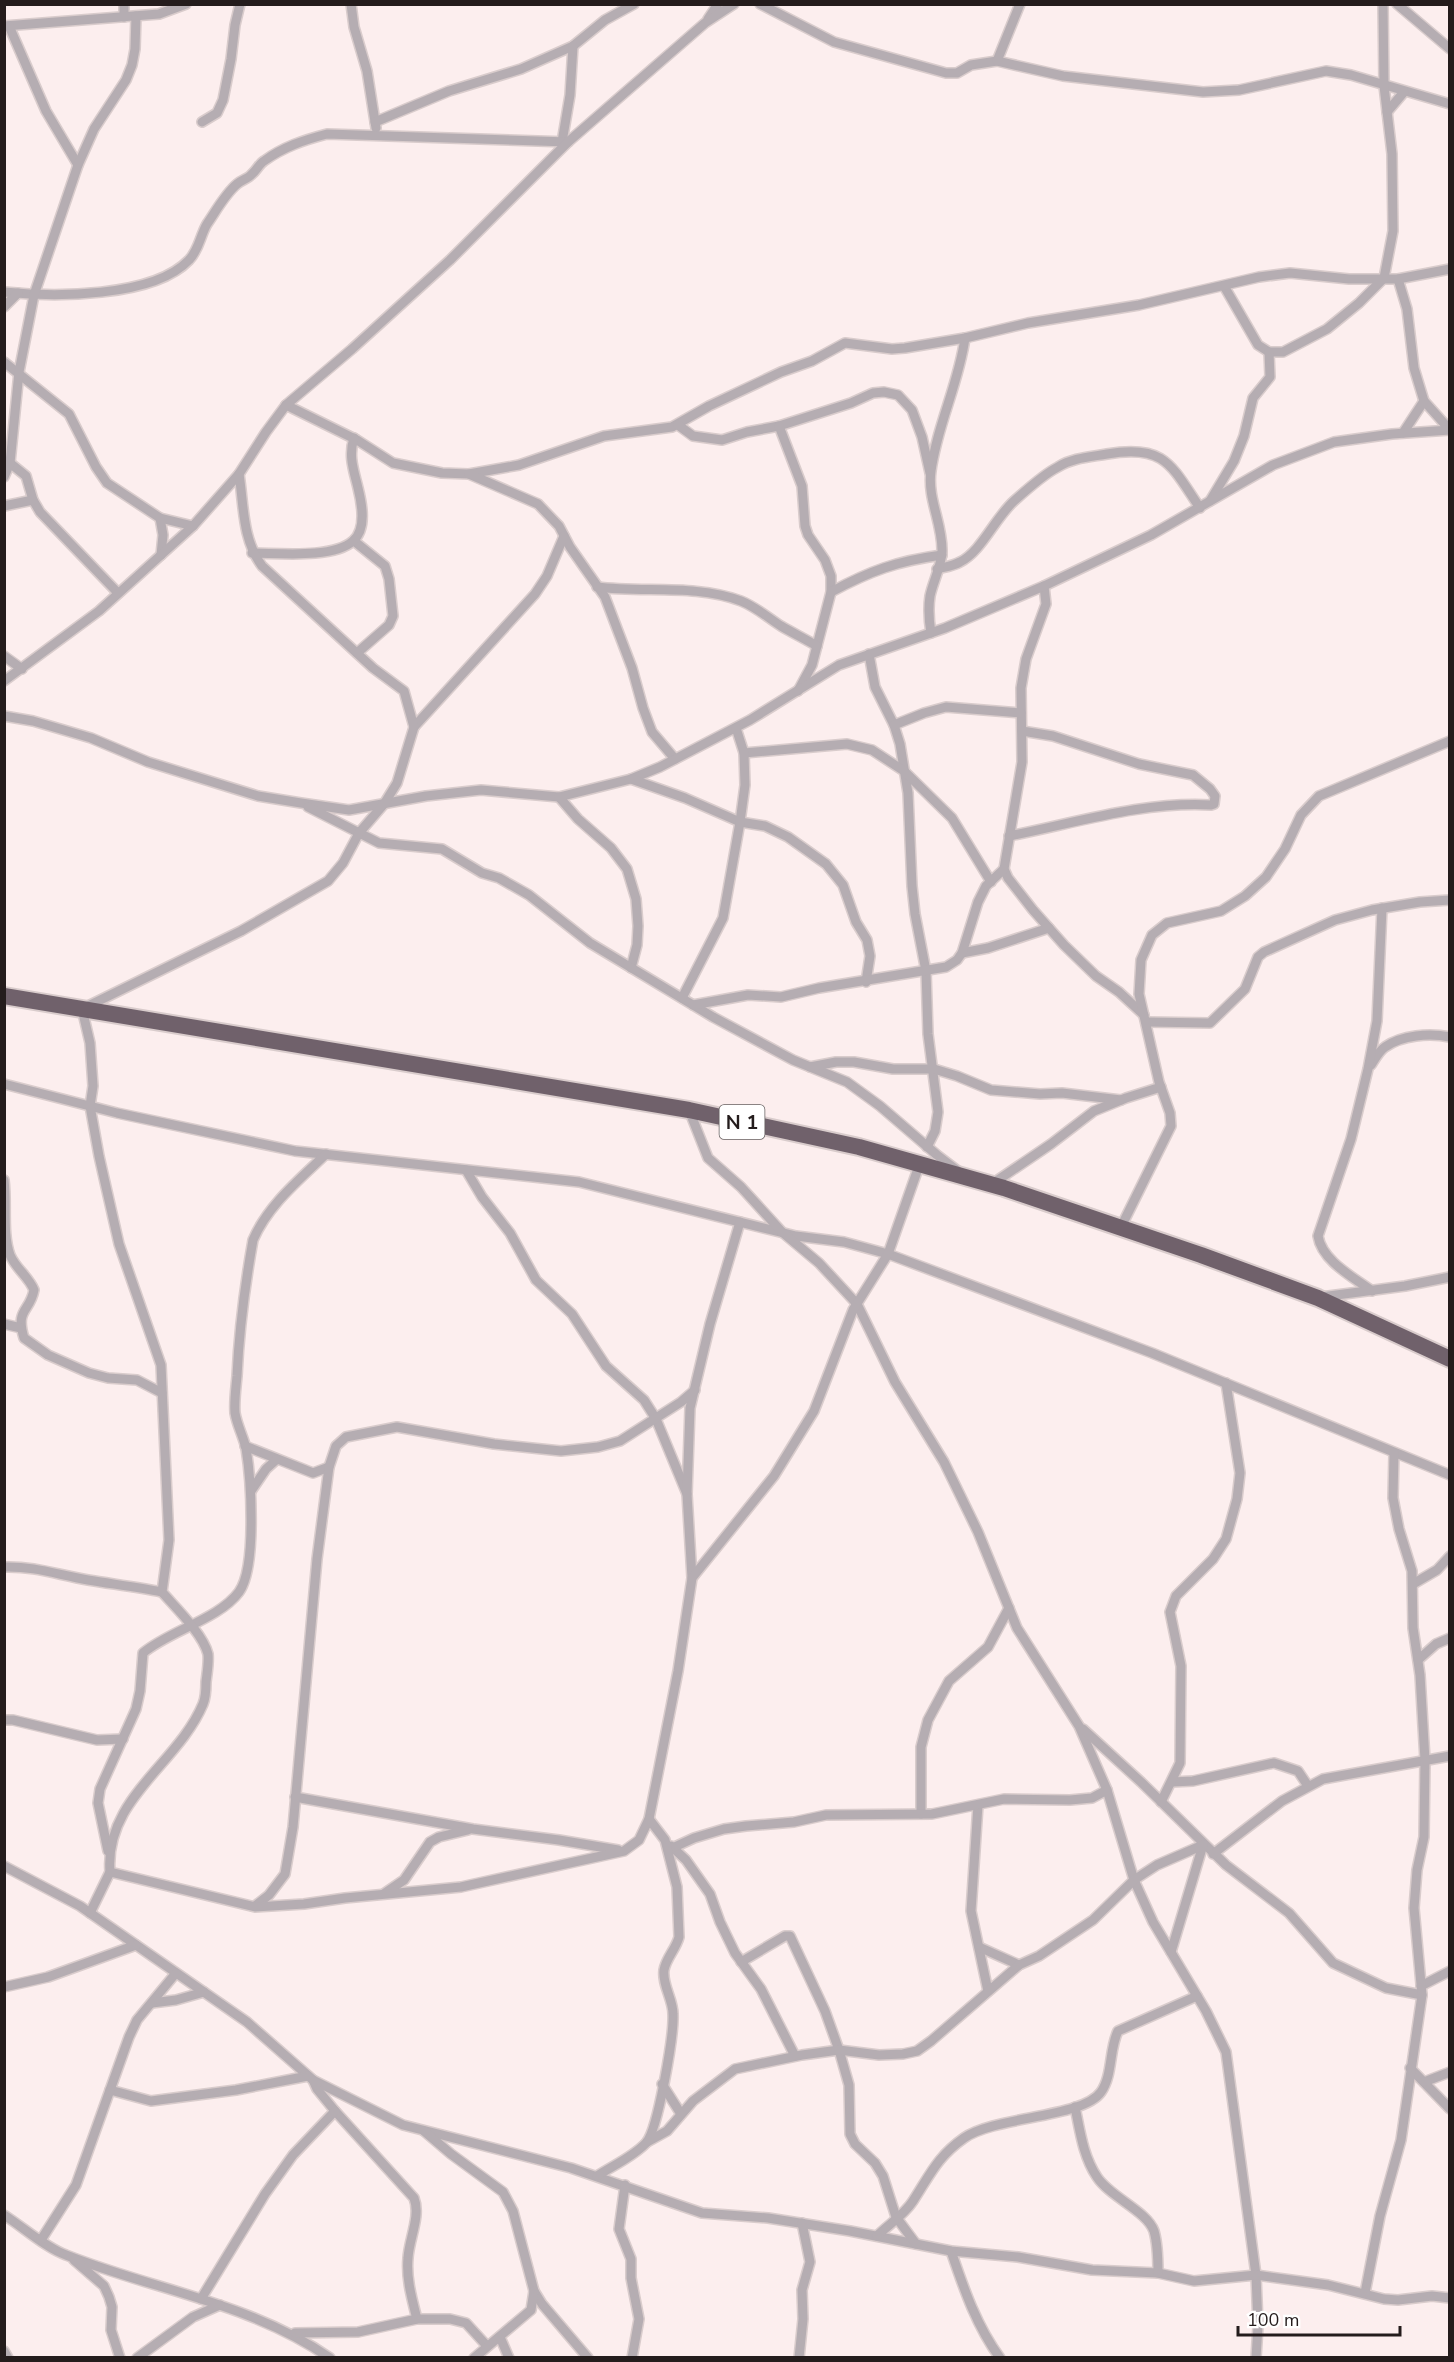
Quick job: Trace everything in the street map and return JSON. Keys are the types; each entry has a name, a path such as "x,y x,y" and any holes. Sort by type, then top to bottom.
{"highway":[{"name":"N 1","path":"4,996 689,1110 859,1147 992,1184 1121,1227 1318,1298 1449,1359"}],"street":[{"path":"124,4 124,17"},
{"path":"78,165 46,111 7,26 136,16 186,4"},
{"path":"202,122 218,113 223,100 240,4"},
{"path":"351,4 367,71 377,137"},
{"path":"375,122 449,91 521,69 573,46 605,20 634,4"},
{"path":"705,23 718,4"},
{"path":"4,681 99,611 193,526 239,474 286,405 450,260 565,142 705,23 734,4"},
{"path":"760,4 834,42 937,72 957,73 971,65 997,61 1063,76 1203,92 1239,90 1326,71 1352,75 1449,104"},
{"path":"997,61 1019,7 1008,4"},
{"path":"1224,286 1258,345 1269,352 1283,352 1327,329 1359,303 1384,278 1393,231 1392,154 1384,86 1383,4"},
{"path":"1397,4 1449,49"},
{"path":"4,477 10,463 19,372 34,295 78,165 94,129 120,89 132,64 136,16"},
{"path":"565,142 573,46"},
{"path":"1387,112 1404,92"},
{"path":"4,292 34,295 98,292 153,281 179,269 190,260 196,251 203,231 234,186 252,175 262,162 294,143 327,134 565,142"},
{"path":"286,405 354,438 393,463 442,473 469,474 519,465 604,436 665,429 678,425 710,406 781,372 812,361 845,343 892,349 965,338 1028,323 1139,305 1259,277 1290,273 1349,279 1398,279 1449,269"},
{"path":"4,716 33,721 92,738 148,762 258,796 349,810 481,790 559,797 631,779 660,767 736,728 839,665 931,633 1044,586 1151,535 1274,465 1334,442 1449,430 1424,401 1414,368 1407,309 1398,279"},
{"path":"4,307 18,293"},
{"path":"931,633 928,616 930,597 942,555 940,525 930,490 930,473 940,425 963,357 965,338"},
{"path":"1204,505 1234,460 1244,436 1253,398 1270,377 1269,352"},
{"path":"4,362 69,414 96,467 107,483 160,519 193,526"},
{"path":"678,425 693,436 722,441 747,432 780,426 851,403 873,393 895,394 906,402 915,417 930,473"},
{"path":"1403,433 1424,401"},
{"path":"780,426 802,486 805,526 808,535 825,560 831,576 831,592 812,665 797,692"},
{"path":"252,553 320,552 344,547 354,541 362,520 350,454 354,438"},
{"path":"938,569 958,563 969,556 1014,501 1057,467 1079,459 1122,451 1158,455 1172,466 1204,505"},
{"path":"10,463 26,476 33,500 40,512 118,593"},
{"path":"239,474 246,535 252,553 262,566 373,668 404,691 414,727"},
{"path":"469,474 538,504 559,526 605,597 632,668 652,732 675,759"},
{"path":"4,506 33,500"},
{"path":"160,519 163,535 161,555"},
{"path":"162,1592 169,1540 161,1365 119,1244 99,1156 90,1106 93,1086 90,1043 82,1009 242,931 328,881 343,863 359,833 384,804 396,783 414,727 535,594 547,576 564,536"},
{"path":"354,541 386,566 393,616 389,625 357,653"},
{"path":"831,592 866,573 886,566 942,555"},
{"path":"1044,586 1046,604 1026,659 1021,688 1022,762 1004,869 1008,878 1049,928 1096,976 1119,992 1146,1018 1210,1023 1245,989 1258,957 1264,952 1335,920 1382,908 1449,900"},
{"path":"597,587 626,591 679,591 718,595 740,601 754,608 817,646"},
{"path":"869,654 875,687 894,725 904,771 915,914 926,970 928,1034 938,1112 935,1131 927,1147"},
{"path":"4,656 22,669"},
{"path":"894,725 946,707 1022,713"},
{"path":"682,998 723,918 740,822 745,775 744,753 736,728"},
{"path":"1009,836 1119,813 1172,805 1211,805 1215,801 1215,796 1210,789 1192,775 1139,764 1053,736 1022,731"},
{"path":"1121,1227 1171,1126 1170,1113 1161,1087 1139,994 1142,960 1152,935 1167,923 1221,911 1245,896 1266,877 1285,849 1301,815 1319,796 1449,741"},
{"path":"744,753 847,744 872,750 904,771 952,818 991,882"},
{"path":"659,789 660,767"},
{"path":"631,779 740,822 765,826 788,837 826,864 843,885 856,922 869,947 866,981"},
{"path":"559,797 578,819 611,848 627,868 636,899 638,926 637,945 631,968"},
{"path":"301,803 379,843 442,849 482,873 499,878 529,895 590,943 693,1005 773,1049 847,1082 880,1106 966,1177"},
{"path":"693,1005 748,995 781,997 819,988 946,967 957,960 962,953 978,902 986,886 1004,869"},
{"path":"1372,1291 1338,1267 1322,1250 1318,1236 1351,1139 1368,1069 1377,1021 1382,908"},
{"path":"962,953 988,948 1049,928"},
{"path":"1368,1069 1383,1048 1396,1041 1420,1035 1449,1036"},
{"path":"810,1067 836,1062 854,1062 893,1070 933,1069 991,1090 1040,1094 1062,1093 1121,1100"},
{"path":"4,1084 90,1106 284,1148 579,1182 782,1232 844,1242 888,1254 1152,1353 1449,1475"},
{"path":"992,1184 1052,1144 1094,1111 1161,1087"},
{"path":"689,1110 708,1158 741,1187 782,1232 819,1263 857,1305 895,1382 944,1462 978,1532 1017,1628 1079,1726 1107,1790 1134,1880 1153,1922 1197,1996 1226,2052 1256,2275 1258,2326 1256,2358"},
{"path":"90,1913 110,1872 98,1803 100,1789 136,1709 143,1653 162,1640 191,1627 231,1600 244,1584 249,1566 251,1491 245,1446 235,1413 235,1401 253,1240 260,1224 278,1201 326,1154"},
{"path":"692,1578 774,1476 814,1411 839,1341 857,1305 888,1254 920,1163"},
{"path":"466,1170 482,1197 510,1233 536,1280 572,1314 606,1366 644,1400 656,1419 687,1494"},
{"path":"4,1180 7,1201 6,1239 9,1253 34,1290 33,1299 26,1305 21,1318 24,1338 48,1355 97,1376 137,1380 162,1393"},
{"path":"110,1872 255,1907 461,1887 624,1851 639,1840 649,1819 678,1671 692,1578 687,1494 688,1438 695,1390 713,1313 740,1222"},
{"path":"1318,1298 1449,1278"},
{"path":"4,1324 21,1328"},
{"path":"1161,1802 1180,1763 1182,1731 1181,1666 1170,1612 1176,1596 1212,1559 1226,1539 1237,1499 1240,1473 1226,1383"},
{"path":"255,1907 269,1895 285,1874 293,1827 317,1559 329,1467 336,1446 346,1437 397,1427 494,1444 561,1451 598,1447 620,1441 681,1402 695,1390"},
{"path":"245,1446 313,1473 329,1467"},
{"path":"1365,2293 1380,2217 1401,2140 1421,1990 1414,1908 1417,1870 1424,1837 1425,1760 1418,1660 1413,1628 1412,1571 1399,1529 1394,1498 1394,1453"},
{"path":"251,1491 266,1469 276,1460"},
{"path":"1413,1584 1437,1570 1449,1556"},
{"path":"4,1567 21,1566 49,1570 86,1580 162,1592 201,1638 207,1654 208,1667 204,1702 185,1738 141,1787 119,1821 108,1854"},
{"path":"921,1814 921,1747 928,1720 949,1681 988,1647 1009,1608"},
{"path":"1418,1660 1436,1644 1449,1638"},
{"path":"4,1720 14,1720 97,1740 123,1739"},
{"path":"1079,1726 1213,1854 1289,1913 1333,1963 1386,1988 1421,1990 1449,1971"},
{"path":"1213,1854 1282,1801 1323,1779 1449,1756"},
{"path":"1172,1782 1193,1781 1274,1763 1298,1771 1308,1786"},
{"path":"670,1849 694,1838 735,1827 794,1822 826,1815 921,1814 1004,1799 1092,1798 1107,1790"},
{"path":"296,1797 473,1829 624,1851"},
{"path":"978,1805 971,1911 988,1991"},
{"path":"647,2142 655,2125 673,2012 663,1972 679,1937 677,1887 670,1849 649,1819"},
{"path":"383,1894 404,1880 430,1842 439,1837 473,1829"},
{"path":"597,2176 667,2131 693,2101 735,2069 795,2056 839,2050 879,2055 917,2051 1019,1965 1039,1956 1093,1920 1134,1880 1157,1864 1203,1845"},
{"path":"1171,1952 1203,1845"},
{"path":"670,1849 686,1860 710,1894 720,1922 741,1962 760,1989 795,2056"},
{"path":"4,1866 38,1882 90,1913 246,2022 310,2078 335,2111 414,2198 417,2208 407,2260 417,2319"},
{"path":"741,1962 785,1936 790,1936 825,2011 839,2050 849,2085 850,2134 855,2144 875,2163 883,2176 896,2217 916,2244"},
{"path":"4,1987 48,1977 136,1945"},
{"path":"979,1947 1019,1965"},
{"path":"41,2240 76,2185 137,2020 176,1973"},
{"path":"152,2003 176,2000 204,1992"},
{"path":"877,2236 912,2203 934,2166 966,2137 988,2126 1075,2107 1092,2101 1102,2090 1110,2066 1113,2040 1118,2031 1197,1996"},
{"path":"1410,2068 1449,2109"},
{"path":"1424,2082 1449,2072"},
{"path":"110,2090 151,2101 310,2078 403,2125 597,2176 702,2213 768,2218 951,2251 1018,2257 1092,2270 1158,2273 1194,2281 1256,2275 1365,2293 1384,2299 1398,2300 1432,2296 1449,2298"},
{"path":"662,2084 681,2114"},
{"path":"1075,2107 1084,2148 1099,2180 1118,2199 1144,2218 1153,2229 1158,2249 1158,2273"},
{"path":"201,2299 265,2194 293,2155 335,2111"},
{"path":"422,2130 503,2192 513,2211 534,2291 531,2310 474,2358"},
{"path":"625,2186 619,2229 632,2259 631,2278 639,2319 632,2358"},
{"path":"4,2215 63,2255 246,2314 306,2341 330,2358"},
{"path":"799,2358 803,2319 801,2290 810,2262 802,2223"},
{"path":"951,2251 972,2310 1000,2358"},
{"path":"71,2257 104,2286 112,2307 111,2330 120,2358"},
{"path":"534,2291 588,2358"},
{"path":"136,2358 193,2317 220,2305"},
{"path":"289,2333 357,2332 417,2319 450,2319 464,2322 487,2346"},
{"path":"500,2337 509,2358"},
{"path":"4,2351 8,2358"}]}
